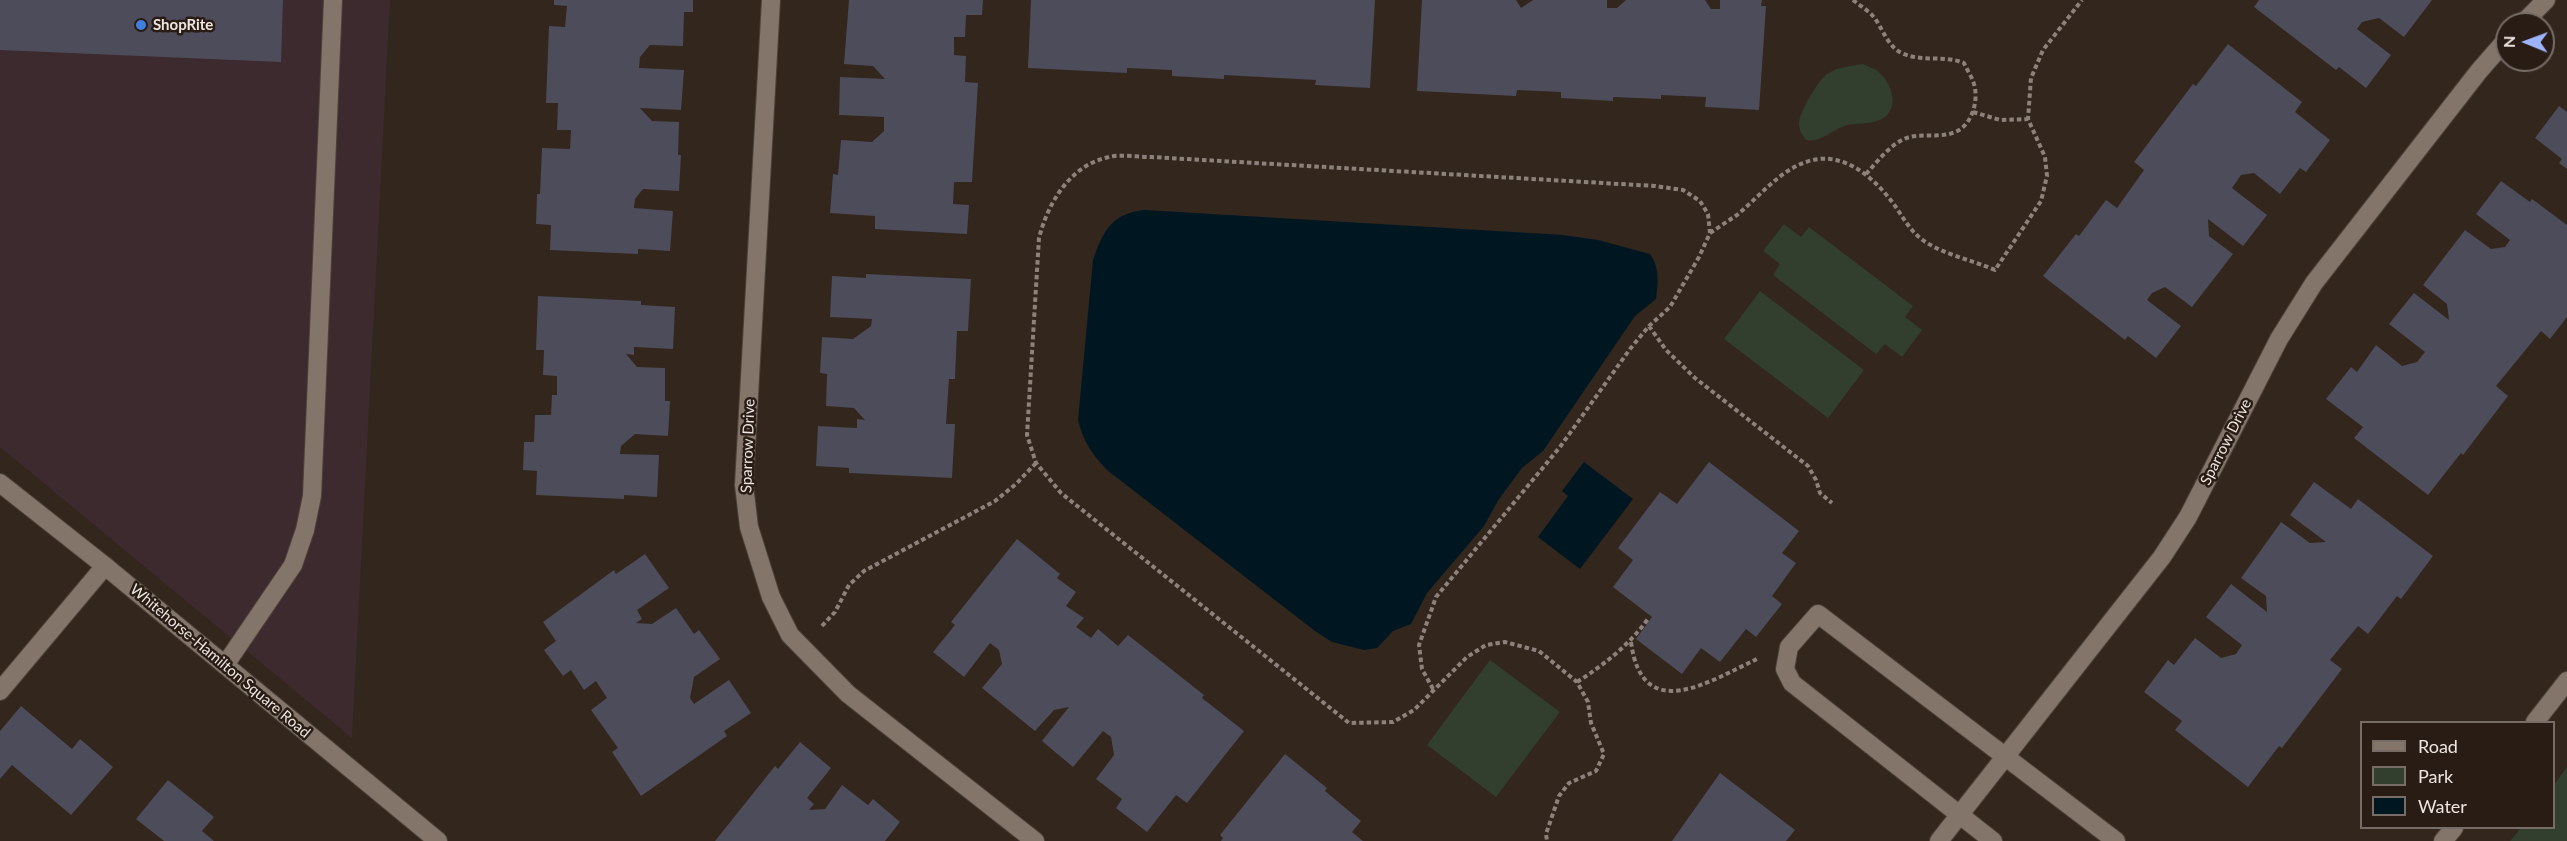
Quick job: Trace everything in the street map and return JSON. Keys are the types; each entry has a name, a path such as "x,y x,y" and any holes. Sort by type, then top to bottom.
{"street":[{"path":"225,665 293,565 306,530 312,496 333,0"},
{"name":"Sparrow Drive","path":"771,0 744,485 749,527 771,597 790,634 848,694 1035,841"},
{"path":"2534,12 2546,0"},
{"name":"Sparrow Drive","path":"1940,841 2162,557 2181,527 2279,339 2314,283 2495,53"},
{"name":"Whitehorse-Hamilton Square Road","path":"0,483 105,566 438,841"},
{"path":"0,691 105,566"},
{"path":"1993,841 1792,683 1785,669 1789,647 1818,614 2116,841"},
{"path":"2537,721 2567,681"},
{"path":"2443,841 2453,829"}],"path":[{"path":"1853,0 1873,16 1893,47 1903,54 1915,57 1951,58 1964,63 1974,84 1973,112 1964,125 1954,133 1904,139 1890,148 1866,174"},
{"path":"1710,233 1736,215 1788,171 1806,162 1825,158 1842,162 1866,174 1890,198 1905,223 1937,249 1995,270 2041,201 2047,176 2045,157 2034,138 2028,119 2031,78 2043,50 2082,0"},
{"path":"1973,112 2000,120 2028,119"},
{"path":"1433,689 1422,669 1419,645 1436,597 1560,447 1630,349 1649,326 1670,307 1710,233 1708,214 1700,201 1683,190 1655,186 1151,156 1108,157 1085,167 1057,194 1045,215 1038,238 1027,435 1036,463 1061,493 1349,723 1393,722 1413,710 1467,657 1486,645 1505,642 1539,651 1578,682 1588,702 1591,723 1604,754 1596,771 1569,783 1559,796 1546,834 1547,841"},
{"path":"1649,326 1666,350 1695,378 1808,466 1820,493 1832,503"},
{"path":"802,646 836,612 849,585 864,571 995,501 1016,484 1036,463"},
{"path":"1578,682 1601,667 1631,642 1648,619"},
{"path":"1631,642 1634,662 1641,676 1659,689 1675,693 1696,688 1757,659"}],"shaded area":[{"path":"0,0 390,0 352,738 0,447"}],"green space":[{"path":"1863,64 1876,70 1886,81 1892,95 1891,110 1876,122 1844,126 1816,140 1806,140 1800,128 1800,118 1819,83 1827,74 1835,70"},
{"path":"1784,224 1801,237 1809,227 1913,306 1905,317 1922,330 1902,357 1885,344 1876,354 1773,275 1780,264 1763,251"},
{"path":"1760,291 1864,370 1828,418 1724,339"},
{"path":"1490,660 1560,712 1496,797 1427,745"},
{"path":"2567,767 2567,841 2510,841 2520,829 2555,829 2555,784"}],"water":[{"path":"1145,210 1563,235 1598,240 1650,254 1657,270 1656,299 1635,316 1543,451 1522,468 1499,499 1484,526 1427,593 1411,624 1393,631 1377,648 1364,650 1332,642 1315,631 1107,470 1085,441 1078,420 1093,260 1110,225 1124,215"},
{"path":"1584,462 1633,499 1580,569 1538,537 1568,496 1562,491"}],"building":[{"name":"ShopRite","path":"0,0 283,0 281,62 0,50"},
{"path":"554,0 693,0 693,12 684,12 683,46 650,45 640,57 639,68 684,70 681,110 640,108 652,121 679,122 678,155 681,155 679,191 643,189 635,199 634,208 673,211 670,251 638,249 638,254 550,250 551,225 536,224 542,148 570,149 571,130 557,130 558,103 546,103 549,26 565,27 567,6 554,5"},
{"path":"849,0 983,0 982,15 966,15 965,37 954,37 954,55 966,56 965,82 978,83 972,182 954,182 953,204 969,205 967,234 875,229 875,216 830,213 833,174 838,175 841,140 872,142 884,131 884,117 839,115 840,77 885,79 873,66 844,64"},
{"path":"1031,0 1375,0 1370,88 1315,85 1316,80 1224,75 1224,79 1172,76 1172,70 1127,68 1127,73 1028,68"},
{"path":"1422,0 1516,0 1521,8 1533,0 1607,0 1607,8 1617,8 1626,0 1705,0 1711,9 1720,9 1720,0 1762,0 1761,6 1766,6 1759,110 1705,107 1706,97 1661,95 1661,99 1613,97 1613,101 1561,98 1561,92 1517,90 1516,96 1417,91"},
{"path":"2259,0 2432,0 2404,37 2379,18 2362,22 2357,29 2391,55 2366,88 2339,67 2336,70 2254,7"},
{"path":"2228,44 2302,102 2295,112 2330,140 2306,172 2300,168 2280,194 2254,173 2241,175 2232,188 2267,215 2243,246 2208,219 2209,236 2233,254 2192,307 2165,287 2152,293 2147,300 2181,326 2156,358 2128,336 2125,340 2043,276 2076,234 2079,236 2106,200 2117,208 2144,170 2134,162 2193,84 2196,86"},
{"path":"2559,106 2567,112 2567,169 2559,163 2562,159 2535,138"},
{"path":"2501,181 2530,202 2532,199 2567,225 2567,317 2550,339 2541,331 2496,386 2508,396 2463,455 2461,453 2428,495 2354,438 2363,427 2326,399 2351,367 2357,372 2376,345 2402,366 2417,362 2425,352 2389,324 2414,293 2449,320 2447,304 2423,285 2465,230 2491,249 2505,247 2510,240 2476,214"},
{"path":"866,274 971,279 968,331 957,331 955,379 949,379 946,424 955,424 952,478 849,473 849,468 816,466 818,426 857,428 857,419 865,420 854,408 826,406 827,374 820,373 822,337 853,339 871,326 872,319 830,317 832,276 866,278"},
{"path":"538,296 641,301 641,305 675,307 673,349 634,347 634,355 626,354 637,367 665,368 665,401 670,401 668,436 635,434 621,446 620,454 659,455 657,497 624,495 624,499 536,495 537,471 523,470 524,442 534,442 535,415 551,415 552,395 557,395 557,376 543,375 544,350 536,350"},
{"path":"1709,462 1799,531 1782,553 1796,563 1772,596 1782,604 1756,637 1746,629 1720,662 1701,648 1682,674 1636,639 1652,617 1613,587 1633,560 1618,548 1660,492 1677,504"},
{"path":"2314,482 2351,509 2358,499 2433,556 2401,599 2397,596 2368,634 2358,626 2330,660 2342,669 2282,748 2279,746 2248,787 2175,730 2182,721 2144,692 2168,660 2174,665 2195,638 2221,658 2236,654 2242,645 2206,617 2231,584 2267,612 2266,596 2241,578 2281,522 2310,543 2326,542 2290,515"},
{"path":"1017,539 1060,574 1057,578 1076,592 1066,606 1084,618 1076,627 1091,638 1098,629 1118,646 1128,635 1204,695 1202,698 1244,731 1187,803 1176,795 1147,832 1116,808 1122,799 1096,779 1114,755 1111,737 1103,731 1073,767 1042,741 1069,707 1054,710 1035,731 982,688 1002,664 999,650 990,643 964,677 933,652 955,625 951,622"},
{"path":"645,554 669,588 637,610 642,619 636,623 652,624 676,608 694,634 699,630 720,659 694,677 690,698 694,704 729,680 751,713 724,731 727,736 641,796 612,752 618,748 591,710 607,698 596,681 584,690 571,670 563,676 544,650 556,641 543,622 614,570 616,574"},
{"path":"21,706 72,749 80,739 113,767 71,815 12,765 0,779 0,731"},
{"path":"800,742 831,768 807,798 814,804 809,810 825,809 842,785 868,805 873,799 900,822 885,841 715,841 775,766 778,769"},
{"path":"1285,754 1327,788 1325,791 1361,821 1352,832 1363,841 1221,841 1223,838 1220,835"},
{"path":"1720,773 1795,830 1786,841 1672,841"},
{"path":"168,780 214,817 202,831 214,841 164,841 136,819"}],"place":[{"name":"ShopRite","path":"141,25"}]}
